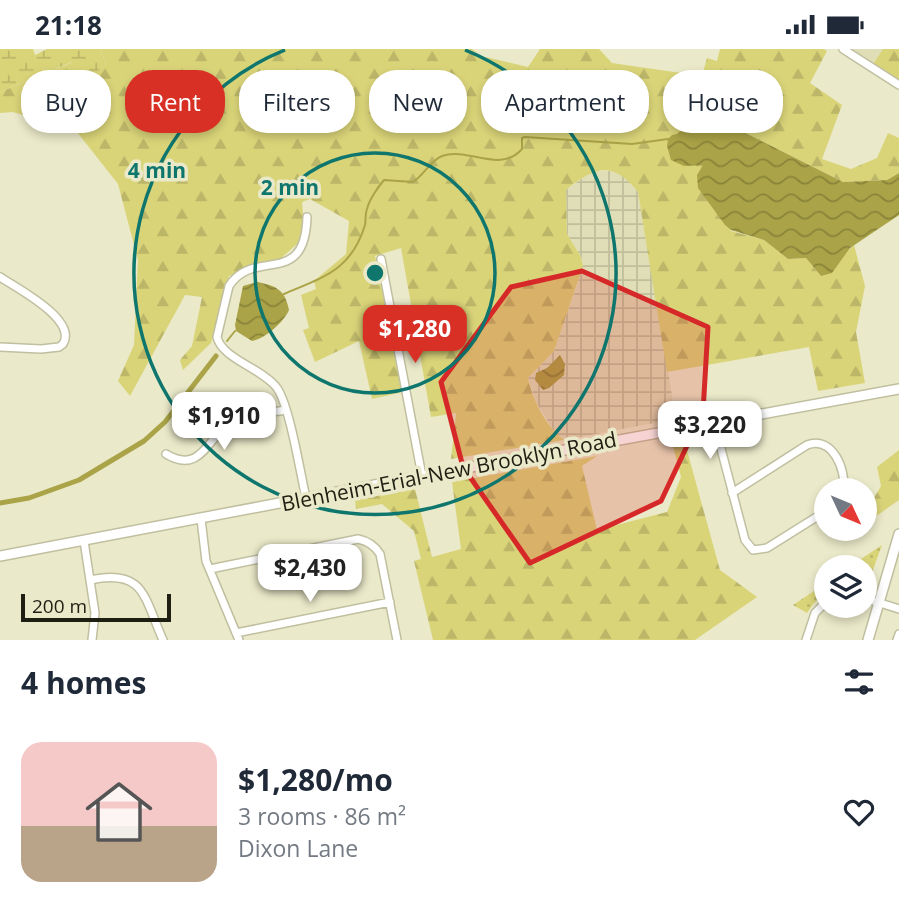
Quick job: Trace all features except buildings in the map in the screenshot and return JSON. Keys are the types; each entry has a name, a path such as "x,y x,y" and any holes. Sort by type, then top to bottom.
{"main road":[{"name":"Blenheim-Erial-New Brooklyn Road","path":"0,556 899,389"},
{"path":"868,640 899,534"}],"street":[{"path":"843,49 899,85"},
{"path":"306,498 286,410 279,391 272,383 226,352 218,344 217,337 229,286 234,279 247,270 279,264 293,257 303,244 307,216"},
{"path":"381,259 422,476"},
{"path":"0,277 43,305 64,326 67,335 64,344 53,349 0,347"},
{"path":"166,454 176,459 194,458 206,450 232,421 286,410"},
{"path":"714,422 747,544 757,551 767,548 814,519"},
{"path":"732,493 807,445 817,442 827,446 836,455 843,478"},
{"path":"201,519 205,561 238,636 390,602"},
{"path":"210,569 293,551 364,540 380,554 397,640"},
{"path":"84,541 94,613 92,640"},
{"path":"90,580 120,576 132,581 140,589 163,640"},
{"path":"877,602 899,609"},
{"path":"806,640 814,617"},
{"path":"897,640 899,634"}],"highlighted area":[{"path":"582,271 708,327 703,412 661,501 530,563 463,467 441,382 511,287"}],"shaded area":[{"path":"849,49 883,49 873,64"},
{"path":"592,171 616,171 638,192 676,419 564,440 555,433 536,402 528,378 554,351 579,279 583,266 581,257 567,234 566,190"}],"green space":[{"path":"0,49 33,49 35,55 47,49 100,49 106,64 99,70 73,70 72,62 53,70 21,70 21,83 0,92"},
{"path":"100,49 472,49 481,56 528,67 540,49 599,49 612,63 663,70 663,133 719,133 703,165 731,231 764,240 788,259 806,258 821,276 854,245 865,286 856,332 865,383 818,391 809,347 667,372 638,192 620,175 603,170 586,176 566,190 567,234 581,257 583,266 554,351 528,378 541,412 551,428 564,440 451,459 456,413 431,417 401,248 375,256 403,392 372,399 359,341 315,362 303,330 309,328 301,295 316,289 314,281 346,254 349,221 310,199 302,202 305,237 280,259 229,276 211,343 183,370 180,360 192,346 202,297 185,295 130,396 118,381 134,345 138,260 118,184 78,133 111,133 111,70 99,70 106,64"},
{"path":"720,49 827,51 810,83 842,105 822,159 851,169 877,158 888,133 899,138 899,173 887,180 843,182 746,133 783,133 783,70 704,70 707,58 717,61"},
{"path":"883,49 899,49 899,80 873,64"},
{"path":"73,62 74,70 54,70"},
{"path":"21,83 21,114 0,113 0,92"},
{"path":"685,443 720,570 757,597 695,640 433,640 414,561 421,559 414,531 382,504 356,509 355,500 415,489 432,557 461,549 452,482 597,456 582,466 597,530 667,512 681,477 673,446"},
{"path":"899,450 899,500 877,516 877,493 881,486 877,467"},
{"path":"882,545 877,559 877,555 867,555"},
{"path":"814,591 814,603 807,613 793,605"}],"water":[{"path":"746,133 843,182 887,180 899,173 899,215 850,248 832,273 821,276 806,258 788,259 764,240 731,230 725,225 698,188 697,175 703,165 684,166 671,160 668,139 677,134"},
{"path":"257,282 279,290 285,297 289,310 274,329 252,341 236,331 235,325 243,286"},
{"path":"560,355 565,364 564,375 543,390 535,380 536,373 547,368"}],"waterway":[{"path":"284,294 323,277 344,263 359,240 368,205 384,180 413,182 442,156 452,154 504,159 522,149 522,138 525,137 632,144 668,139"},
{"path":"227,341 235,331"},
{"path":"0,503 29,498 79,480 144,441 165,422 216,356"}]}
